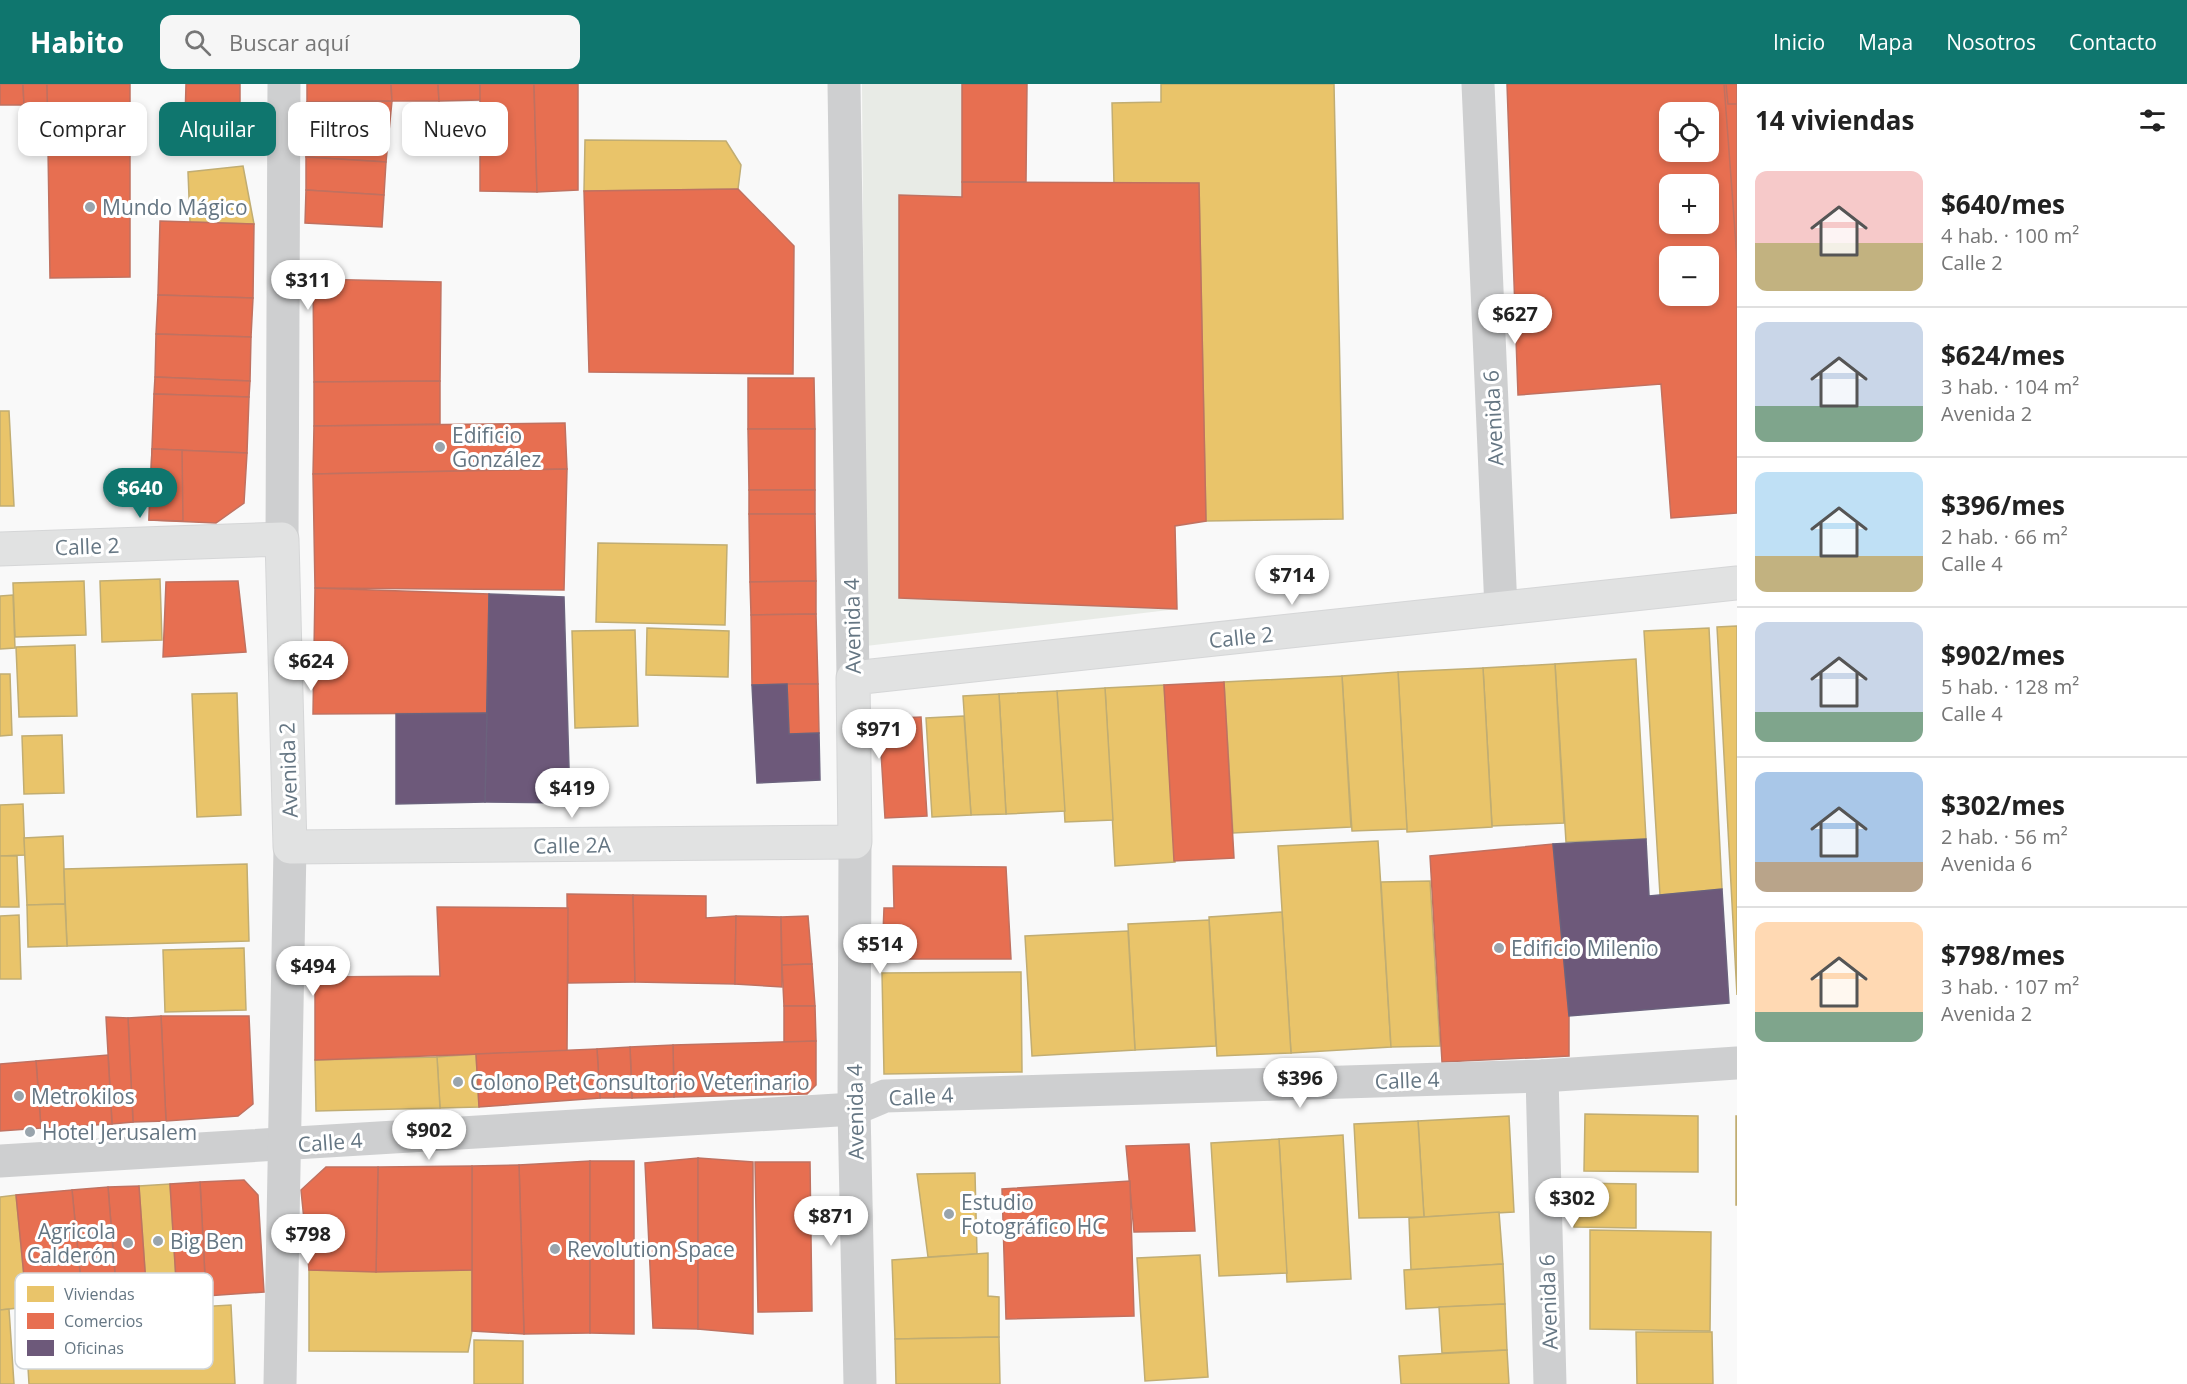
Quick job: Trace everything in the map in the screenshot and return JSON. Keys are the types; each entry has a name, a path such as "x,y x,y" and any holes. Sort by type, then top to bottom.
{"main road":[{"name":"Calle 2","path":"0,549 282,539"},
{"name":"Avenida 2","path":"282,539 290,847"},
{"name":"Calle 2","path":"852,678 1737,583"},
{"name":"Avenida 4","path":"852,678 855,842"},
{"name":"Calle 2A","path":"290,847 855,842"}],"street":[{"name":"Avenida 2","path":"282,539 284,84"},
{"name":"Avenida 4","path":"844,84 852,678"},
{"name":"Avenida 6","path":"1478,84 1501,609"},
{"name":"Avenida 4","path":"855,842 854,1109 860,1384"},
{"name":"Avenida 2","path":"280,1384 290,847"},
{"name":"Calle 4","path":"0,1161 854,1109 885,1096 1542,1076 1737,1063"},
{"name":"Avenida 6","path":"1542,1076 1550,1384"}],"shaded area":[{"path":"862,84 962,84 962,197 899,195 899,598 1177,609 866,646"}],"building: Viviendas":[{"path":"1161,84 1334,84 1343,519 1206,521 1199,183 1114,185 1112,103 1161,102"},
{"path":"585,140 726,141 741,165 738,189 584,191"},
{"path":"243,166 254,224 190,222 188,172"},
{"path":"0,411 9,411 14,506 0,506"},
{"path":"598,543 727,545 725,625 596,622"},
{"path":"160,579 162,640 102,642 100,581"},
{"path":"84,581 86,635 15,637 13,583"},
{"path":"13,595 15,648 0,649 0,596"},
{"path":"1737,626 1737,995 1717,627"},
{"path":"647,628 729,631 728,677 646,675"},
{"path":"1709,628 1722,889 1660,895 1644,631"},
{"path":"635,630 638,726 575,728 572,631"},
{"path":"75,645 77,716 19,717 16,647"},
{"path":"1636,659 1646,839 1566,842 1555,664"},
{"path":"1555,664 1564,823 1492,826 1483,668"},
{"path":"1483,668 1492,827 1407,832 1398,672"},
{"path":"1398,672 1407,829 1352,831 1342,676"},
{"path":"0,674 10,674 12,735 0,736"},
{"path":"1342,676 1351,827 1233,833 1224,682"},
{"path":"1164,685 1175,862 1115,866 1105,688"},
{"path":"1105,688 1113,820 1065,822 1057,691"},
{"path":"1057,691 1065,811 1006,814 999,694"},
{"path":"237,693 241,815 197,817 192,694"},
{"path":"999,694 1006,814 971,815 963,696"},
{"path":"964,716 971,815 932,817 926,718"},
{"path":"62,735 64,793 24,794 22,736"},
{"path":"23,804 25,855 0,856 0,805"},
{"path":"63,836 65,904 27,905 24,838"},
{"path":"1378,841 1391,1047 1291,1053 1278,846"},
{"path":"0,856 17,856 19,907 0,907"},
{"path":"247,864 249,941 67,946 64,869"},
{"path":"1430,881 1440,1046 1391,1047 1381,882"},
{"path":"65,904 67,946 28,947 27,905"},
{"path":"1282,912 1291,1053 1217,1056 1209,917"},
{"path":"19,915 21,979 0,979 0,916"},
{"path":"1209,920 1216,1046 1135,1050 1128,924"},
{"path":"1128,931 1135,1050 1032,1056 1025,936"},
{"path":"244,948 246,1010 165,1012 163,950"},
{"path":"1021,972 1022,1072 884,1074 882,973"},
{"name":"Colono Pet Consultorio Veterinario","path":"476,1054 479,1107 440,1108 437,1057"},
{"path":"437,1057 440,1108 316,1111 315,1060"},
{"path":"1585,1114 1698,1116 1698,1172 1584,1171"},
{"path":"1509,1116 1514,1212 1424,1217 1418,1121"},
{"path":"1737,1116 1737,1205 1736,1205"},
{"path":"1418,1121 1424,1217 1359,1218 1354,1124"},
{"path":"1343,1135 1351,1279 1287,1282 1279,1139"},
{"path":"1279,1139 1287,1273 1219,1276 1211,1143"},
{"name":"Estudio Fotográfico HC","path":"975,1173 977,1254 928,1257 917,1174"},
{"path":"1575,1183 1636,1184 1636,1228 1574,1227"},
{"name":"Big Ben","path":"170,1184 176,1273 145,1273 139,1186"},
{"path":"16,1195 24,1273 15,1273 15,1308 0,1310 0,1197"},
{"path":"1499,1212 1503,1264 1411,1270 1409,1218"},
{"path":"1590,1230 1711,1232 1710,1331 1590,1329"},
{"path":"988,1253 988,1296 999,1297 999,1337 895,1339 892,1260"},
{"path":"1200,1255 1208,1377 1145,1381 1137,1258"},
{"path":"1503,1264 1505,1304 1406,1309 1404,1270"},
{"path":"309,1270 472,1270 472,1331 468,1352 309,1351"},
{"path":"1505,1304 1507,1350 1442,1353 1439,1307"},
{"path":"231,1305 235,1384 29,1384 28,1369 213,1369 213,1306"},
{"path":"9,1309 14,1384 0,1384 0,1310"},
{"path":"1636,1332 1712,1332 1713,1384 1637,1384"},
{"path":"999,1337 1000,1384 896,1384 895,1339"},
{"path":"474,1340 523,1341 523,1384 474,1384"},
{"path":"1507,1350 1509,1384 1401,1384 1399,1356"}],"building: Comercios":[{"path":"0,84 23,84 24,102 18,102 18,105 0,105"},
{"path":"23,84 47,84 48,102 24,102"},
{"name":"Mundo Mágico","path":"47,84 130,84 130,102 47,102"},
{"path":"186,84 240,84 240,102 186,102"},
{"path":"307,84 391,84 392,101 307,102"},
{"path":"391,84 438,84 439,101 392,101"},
{"path":"438,84 480,84 481,100 439,101"},
{"path":"480,84 534,84 537,192 480,191 480,156 508,156 508,102 480,102"},
{"path":"534,84 578,84 578,190 537,192"},
{"path":"962,84 1027,84 1026,182 962,182"},
{"path":"1507,84 1726,84 1737,255 1737,513 1671,518 1661,384 1518,395"},
{"path":"1724,84 1737,84 1737,258"},
{"path":"1726,84 1737,84 1737,104 1728,104"},
{"path":"392,101 390,121 390,102 307,102"},
{"name":"Mundo Mágico","path":"48,156 130,156 130,277 50,278"},
{"path":"306,156 387,156 386,162"},
{"path":"306,157 386,162 384,195 306,190"},
{"path":"962,182 1199,183 1206,521 1175,526 1177,609 899,598 899,195 962,197"},
{"path":"738,189 794,246 793,374 589,372 584,191"},
{"path":"306,190 384,195 382,227 305,223"},
{"path":"160,221 254,224 253,298 158,295"},
{"path":"313,279 441,282 440,381 314,382"},
{"path":"158,295 253,298 251,337 156,334"},
{"path":"156,334 251,337 250,381 155,377"},
{"path":"155,377 250,381 249,397 154,394"},
{"path":"748,378 814,378 815,429 748,429"},
{"path":"440,381 440,424 314,426 314,382"},
{"path":"154,394 249,397 247,453 152,449"},
{"name":"Edificio González","path":"565,423 567,469 313,474 314,426"},
{"path":"748,429 815,429 815,490 749,490"},
{"path":"152,449 247,453 244,503 216,523 149,520"},
{"path":"152,449 182,450 183,521 149,520"},
{"path":"567,469 564,590 315,588 313,474"},
{"path":"749,490 815,490 815,514 749,514"},
{"path":"749,514 815,514 816,581 750,582"},
{"path":"238,581 246,652 163,657 166,582"},
{"path":"816,581 816,614 751,615 750,582"},
{"path":"315,588 489,594 487,713 313,714"},
{"path":"816,614 818,684 752,685 751,615"},
{"path":"1224,682 1234,858 1174,861 1164,685"},
{"path":"787,684 818,684 819,733 789,734"},
{"path":"921,717 927,816 885,818 879,719"},
{"name":"Edificio Milenio","path":"1553,844 1569,1016 1569,1056 1442,1062 1430,856"},
{"path":"893,866 1006,867 1011,959 882,959 884,908 894,908"},
{"path":"567,894 633,895 635,982 568,983"},
{"path":"633,895 706,896 706,918 736,916 735,984 635,982"},
{"path":"437,907 568,908 567,1051 315,1060 315,977 440,976"},
{"path":"736,916 781,917 782,987 735,984"},
{"path":"808,916 812,964 782,965 781,917"},
{"path":"812,964 815,1006 784,1006 782,965"},
{"path":"784,1006 815,1006 816,1041 784,1043"},
{"path":"161,1016 249,1016 253,1104 238,1116 166,1121"},
{"path":"161,1016 166,1121 133,1122 128,1018"},
{"path":"106,1017 128,1018 133,1122 112,1124"},
{"path":"816,1041 816,1085 807,1094 674,1097 673,1045"},
{"path":"673,1045 674,1097 632,1098 630,1047"},
{"path":"630,1047 632,1098 600,1098 597,1049"},
{"path":"597,1049 600,1098 479,1107 476,1054"},
{"path":"108,1055 112,1124 41,1128 36,1061"},
{"name":"Metrokilos","path":"36,1061 41,1128 0,1131 0,1064"},
{"path":"1189,1144 1195,1231 1134,1232 1126,1146"},
{"path":"698,1158 698,1329 653,1328 645,1163"},
{"path":"698,1158 753,1162 753,1334 698,1329"},
{"name":"Revolution Space","path":"590,1161 590,1333 524,1334 519,1165"},
{"path":"590,1161 634,1161 634,1334 590,1333"},
{"path":"755,1162 810,1162 812,1311 758,1312"},
{"path":"519,1165 524,1334 472,1331 472,1166"},
{"path":"472,1166 472,1270 376,1272 378,1167"},
{"path":"326,1167 378,1167 376,1272 309,1270 301,1190"},
{"path":"244,1180 258,1195 264,1292 213,1296 213,1273 205,1273 200,1182"},
{"path":"1130,1181 1134,1316 1006,1319 1002,1189"},
{"path":"200,1182 205,1273 176,1273 170,1184"},
{"name":"Agricola Calderón","path":"139,1186 145,1273 115,1273 108,1187"},
{"path":"108,1187 115,1273 80,1273 72,1190"},
{"path":"72,1190 80,1273 24,1273 16,1195"}],"building: Oficinas":[{"path":"489,594 564,597 570,803 485,802"},
{"path":"787,684 789,734 819,733 820,780 757,783 752,685"},
{"path":"487,713 485,802 396,804 396,714"},
{"path":"1646,839 1649,896 1722,889 1729,1003 1569,1016 1553,844"}],"place":[{"name":"Mundo Mágico","path":"90,207"},
{"name":"Edificio González","path":"440,447"},
{"name":"Edificio Milenio","path":"1499,948"},
{"name":"Colono Pet Consultorio Veterinario","path":"458,1082"},
{"name":"Metrokilos","path":"19,1096"},
{"name":"Hotel Jerusalem","path":"30,1132"},
{"name":"Estudio Fotográfico HC","path":"949,1214"},
{"name":"Big Ben","path":"158,1241"},
{"name":"Agricola Calderón","path":"128,1243"},
{"name":"Revolution Space","path":"555,1249"}]}
